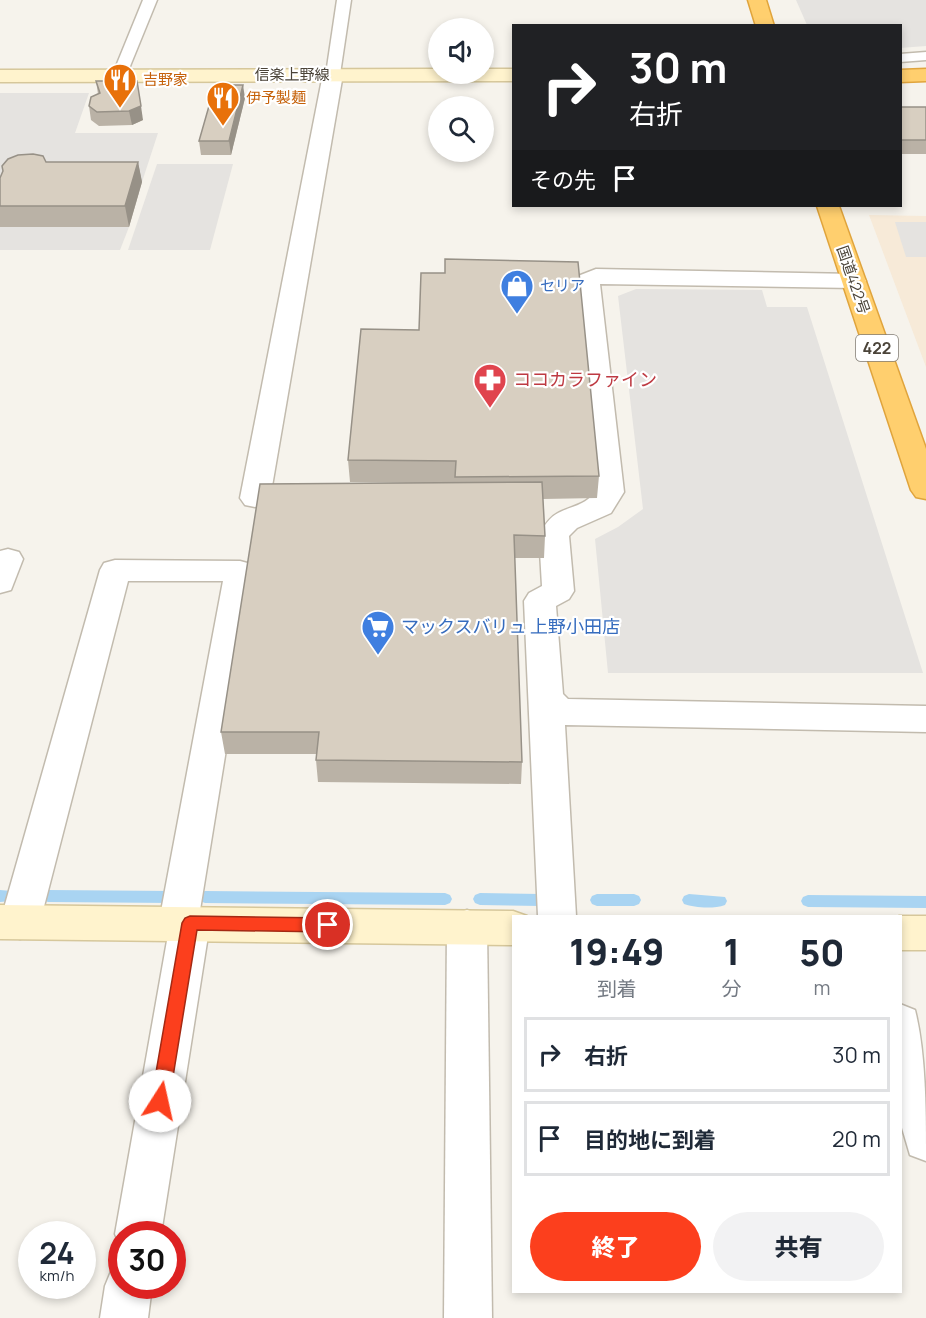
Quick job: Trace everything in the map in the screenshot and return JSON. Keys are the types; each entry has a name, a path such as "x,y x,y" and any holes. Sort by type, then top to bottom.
{"highway":[{"path":"756,0 764,24"},
{"path":"902,76 926,75"},
{"name":"国道422号","path":"828,207 926,490"}],"main road":[{"name":"信楽上野線","path":"0,76 512,75"},
{"path":"10,922 512,928"},
{"path":"902,933 926,933"}],"street":[{"path":"255,498 333,74"},
{"path":"557,915 540,601 558,591 554,534 566,521 601,506 609,492 587,281 596,276 854,281"},
{"path":"10,922 115,570 240,571 140,1221"},
{"path":"546,699 560,712 926,719"},
{"path":"467,927 468,1318"},
{"path":"902,1032 926,1140"},
{"path":"123,1318 127,1299"}],"lane":[{"path":"118,76 150,0"},
{"path":"333,74 344,0"},
{"path":"902,58 926,56"}],"shaded area":[{"path":"796,0 926,0 926,46 902,48 902,24 807,24"},
{"path":"0,93 89,93 75,133 158,133 142,182 50,183 0,210"},
{"path":"157,164 233,164 210,250 128,250"},
{"path":"869,215 926,216 926,367"},
{"path":"895,222 926,222 926,257 906,257"},
{"path":"0,227 129,227 120,250 0,250"},
{"path":"636,289 762,290 767,307 807,307 923,673 608,673 595,539 618,527 643,509 618,296"}],"building":[{"path":"96,81 137,81 141,106 129,111 97,112 89,106 91,97 100,93"},
{"name":"伊予製麺","path":"215,85 243,85 229,141 199,141"},
{"path":"902,107 926,107 926,140 902,140"},
{"path":"18,155 43,156 46,162 138,162 125,206 0,206 2,166 8,159"},
{"path":"445,259 578,262 599,476 455,477 456,461 348,460 361,329 419,330 421,273 445,273"},
{"name":"マックスバリュ 上野小田店","path":"542,482 545,536 514,535 522,762 316,760 319,732 221,732 260,484"}],"waterway":[{"path":"0,896 18,896"},
{"path":"48,896 173,897"},
{"path":"205,897 445,899"},
{"path":"480,899 541,900"},
{"path":"597,900 634,900"},
{"path":"689,900 720,901"},
{"path":"808,901 926,902"}],"place":[{"name":"吉野家","path":"120,109"},
{"name":"伊予製麺","path":"223,127"},
{"name":"セリア","path":"517,315"},
{"name":"ココカラファイン","path":"490,409"},
{"name":"マックスバリュ 上野小田店","path":"378,656"}],"route":[{"path":"160,1101 190,923 328,925"}]}
